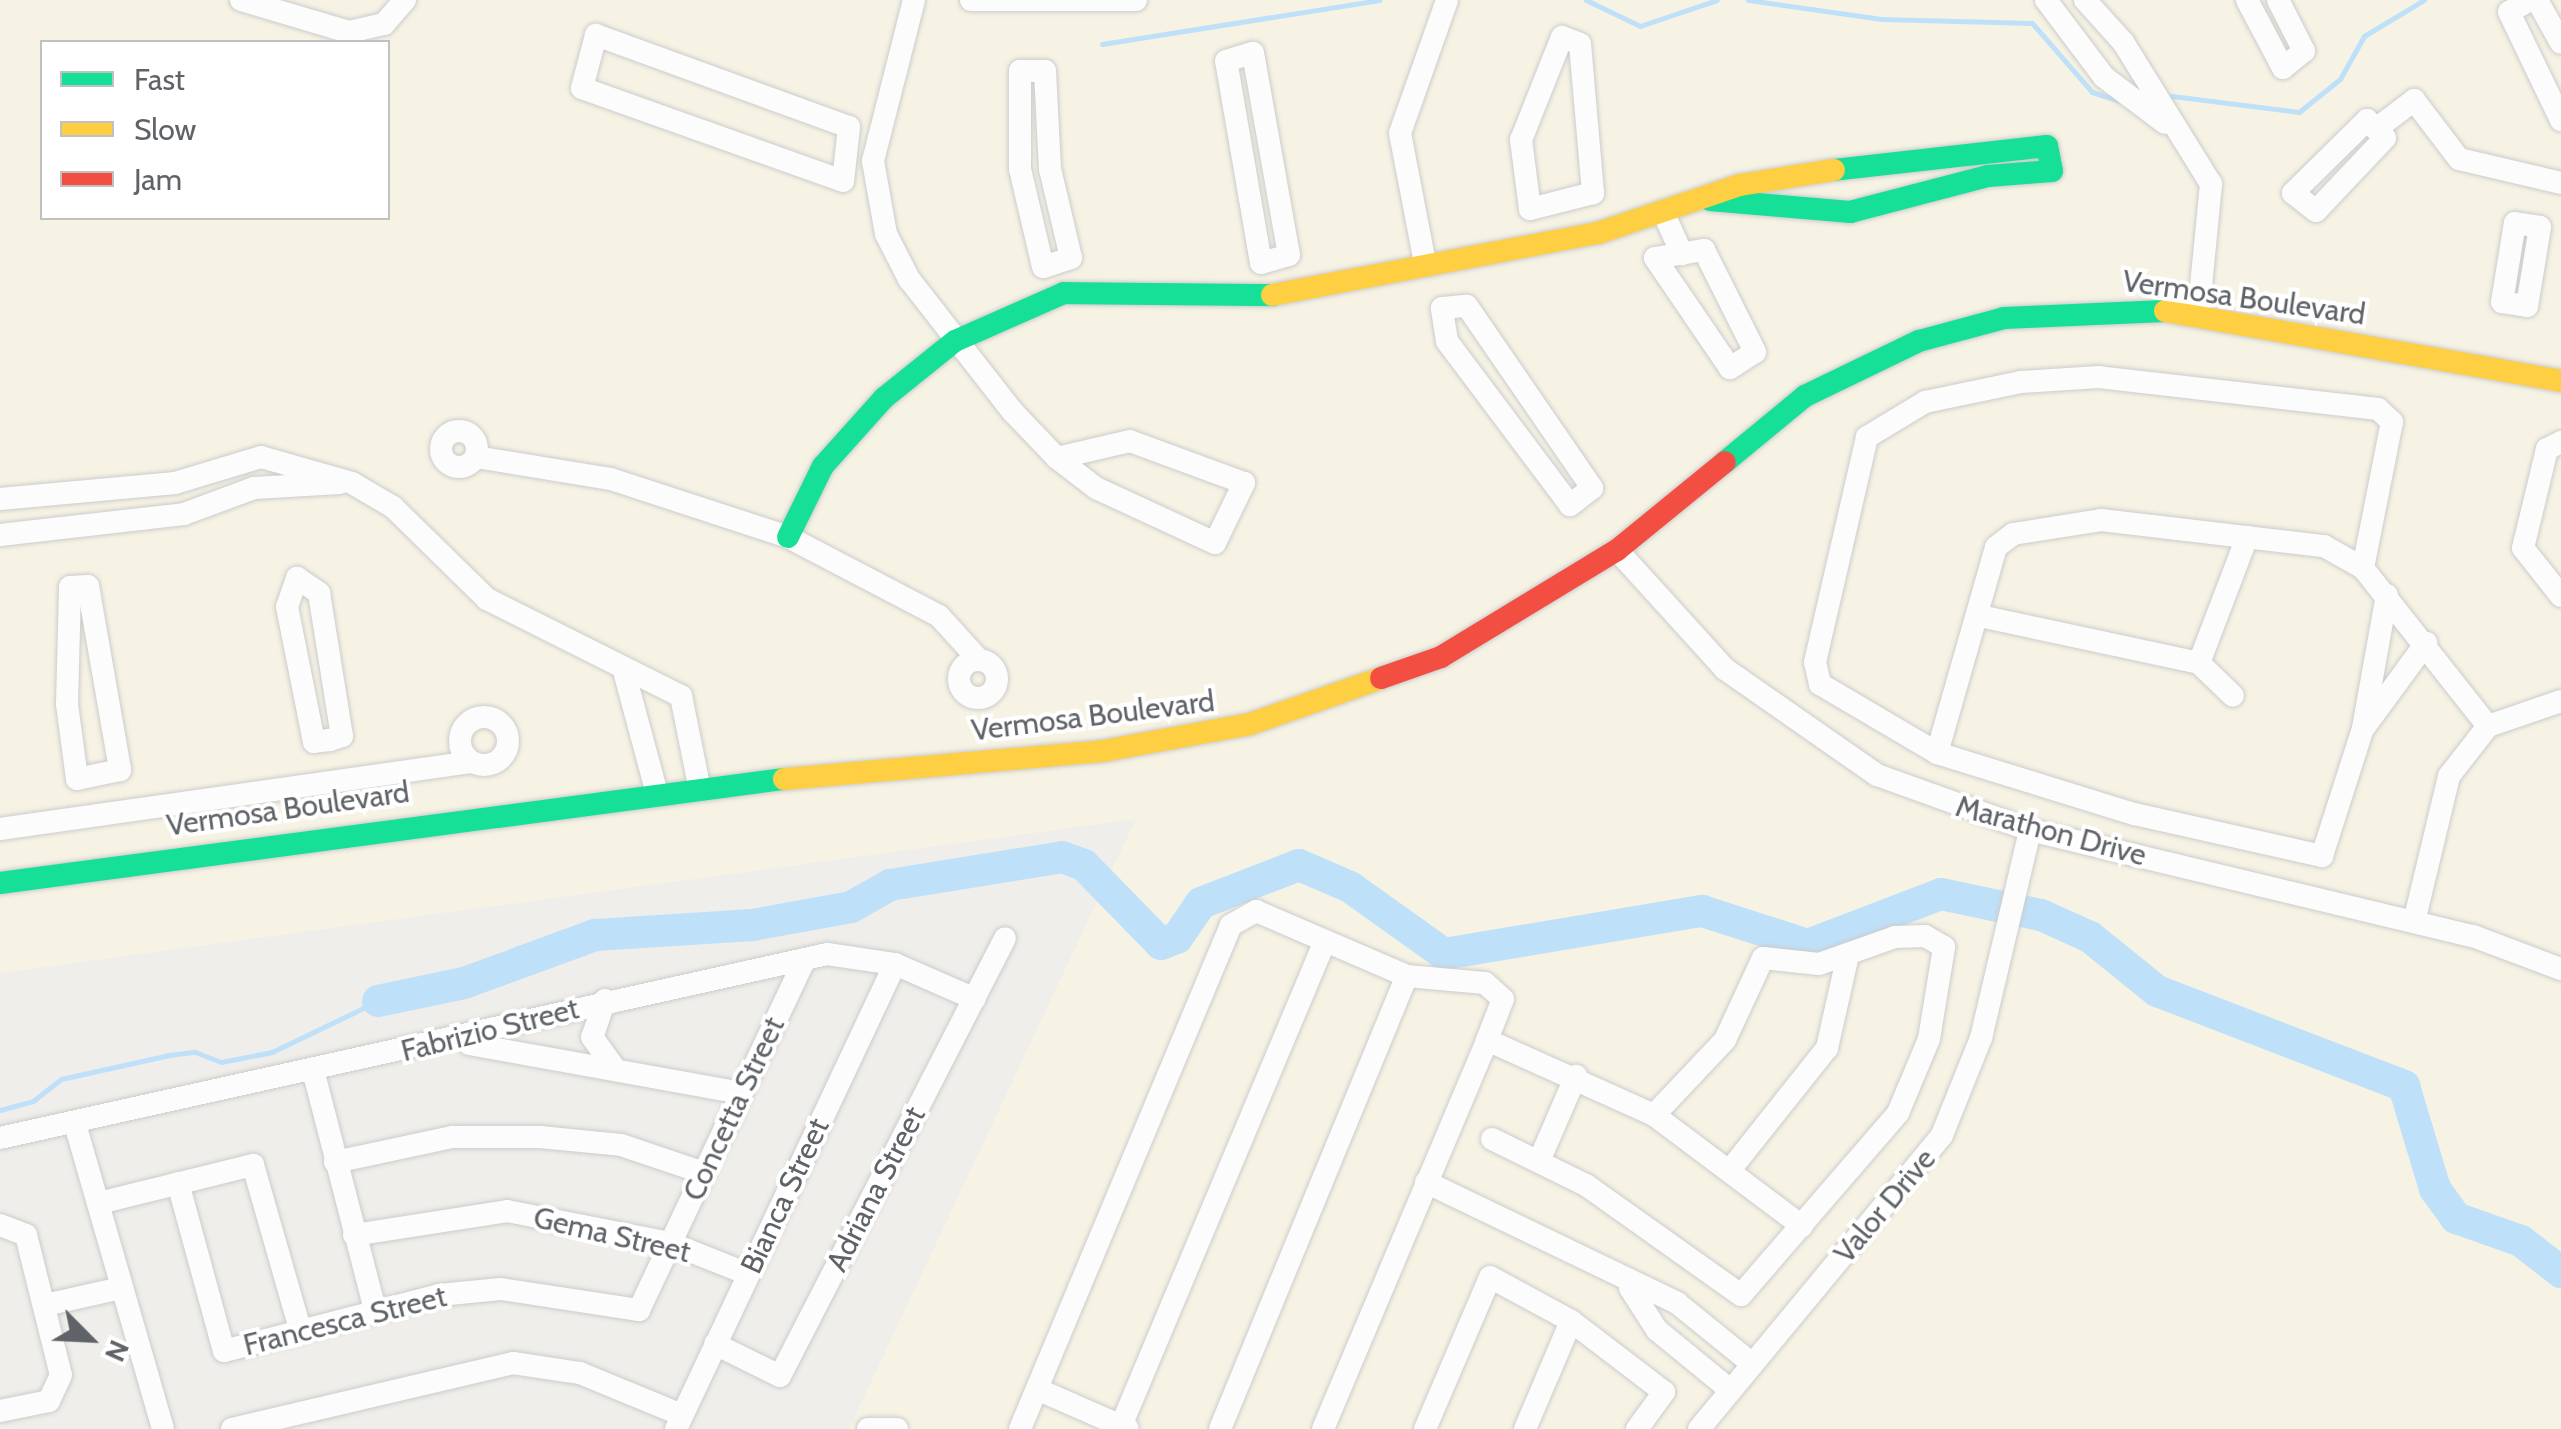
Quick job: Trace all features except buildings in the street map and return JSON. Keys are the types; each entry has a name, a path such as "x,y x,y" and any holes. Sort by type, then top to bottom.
{"main road":[{"path":"788,537 822,466 884,398 955,341 1064,293 1279,296 1425,263 1574,237 1710,200 1740,185 1874,164 2047,146 2052,172 1872,206 1778,210 1710,200"},
{"name":"Vermosa Boulevard","path":"0,884 698,784 1103,752 1250,724 1440,656 1617,550 1776,416 1919,341 2048,313 2124,306 2561,381"}],"street":[{"path":"241,0 350,32 384,24 404,0"},
{"path":"914,0 873,161 886,234 955,341 1057,458 1096,488 1215,543 1244,483 1130,441 1057,458"},
{"path":"971,0 1136,0"},
{"path":"1425,263 1400,134 1447,0"},
{"path":"2046,0 2104,78 2172,128"},
{"path":"2086,0 2123,42 2172,128 2211,184 2198,316"},
{"path":"2247,0 2283,68 2304,51 2278,0"},
{"path":"2561,43 2533,0 2509,12 2561,120"},
{"path":"596,35 849,127 849,151 843,181 582,88 596,35"},
{"path":"1562,37 1580,44 1593,193 1565,200 1530,210 1521,140 1562,37"},
{"path":"1253,53 1288,255 1275,260 1261,262 1226,61 1253,53"},
{"path":"1020,70 1045,71 1050,168 1072,258 1056,264 1043,267 1020,169 1020,70"},
{"path":"2376,129 2414,100 2459,158 2537,184 2561,184"},
{"path":"849,151 873,161"},
{"path":"1872,206 1874,164"},
{"path":"2528,225 2537,184"},
{"path":"1565,200 1574,237"},
{"path":"1664,214 1682,254"},
{"path":"1704,250 1755,352 1730,368 1655,258 1682,254 1704,250"},
{"path":"1275,260 1279,296"},
{"path":"1450,260 1456,307"},
{"path":"1056,264 1064,293"},
{"path":"1467,306 1592,488 1570,505 1447,340 1442,308 1456,307 1467,306"},
{"path":"2363,568 2392,422 2378,410 2099,377 2021,382 1886,417 1867,437 1814,662 1820,684 1936,753 2134,814 2322,856 2363,728 2387,594"},
{"path":"2561,442 2548,449 2523,548 2561,596"},
{"path":"0,498 175,483 261,457 352,482 394,506 487,599 625,674 681,696 698,784"},
{"path":"476,457 611,479 788,537 939,616 979,660"},
{"path":"0,535 184,514 254,488 352,482"},
{"path":"175,483 184,514"},
{"path":"1936,753 1980,616 1996,547 2013,534 2101,520 2324,546 2363,568 2387,594 2488,726"},
{"path":"2199,664 2247,537"},
{"name":"Marathon Drive","path":"1617,550 1725,669 1800,729 1876,775 2030,830 2414,922 2561,969"},
{"path":"297,578 319,593 342,736 330,740 314,742 286,607 297,578"},
{"path":"88,586 120,770 100,774 76,779 66,704 70,587 88,586"},
{"path":"1980,616 2199,664 2233,696"},
{"path":"2363,728 2426,643"},
{"path":"625,674 656,790"},
{"path":"2414,922 2448,776 2488,726 2561,701"},
{"path":"330,740 334,776"},
{"path":"0,829 334,776 470,762"},
{"path":"100,774 106,813"},
{"name":"Valor Drive","path":"1699,1429 1728,1389 1942,1136 1968,1080 2030,830"},
{"path":"1020,1429 1231,925 1256,912 1408,976 1485,983 1503,999 1323,1429"},
{"path":"1492,1139 1540,1160 1741,1294 1898,1114 1944,975 1944,947 1925,936 1820,964 1763,958 1726,1040 1654,1115"},
{"name":"Adriana Street","path":"715,1344 780,1376 1005,938"},
{"path":"1037,1389 1124,1428 1325,942"},
{"name":"Fabrizio Street","path":"0,1138 462,1042 605,1000 856,954 895,964 975,999"},
{"path":"1730,1170 1827,1048 1848,955"},
{"name":"Concetta Street","path":"639,1310 803,963"},
{"name":"Bianca Street","path":"679,1422 895,964"},
{"path":"1220,1429 1408,976"},
{"path":"605,1000 592,1037 612,1064"},
{"path":"1487,1040 1576,1076 1654,1115 1802,1226"},
{"path":"462,1042 612,1064 741,1093"},
{"path":"313,1070 375,1309"},
{"path":"1540,1160 1576,1076"},
{"path":"76,1124 163,1429"},
{"path":"334,1162 453,1137 540,1136 621,1146 704,1172"},
{"path":"98,1203 253,1165 300,1329"},
{"path":"1426,1182 1555,1240 1630,1288 1677,1303 1751,1363"},
{"name":"Francesca Street","path":"178,1183 224,1352 375,1309 501,1289 639,1310"},
{"name":"Gema Street","path":"354,1235 507,1211 670,1244 748,1274"},
{"path":"0,1226 26,1235 45,1305 60,1390 0,1411"},
{"path":"1426,1429 1490,1277 1570,1321 1664,1392 1637,1429"},
{"path":"45,1305 121,1288"},
{"path":"1630,1288 1656,1330 1728,1389"},
{"path":"1525,1429 1570,1321"},
{"path":"232,1429 514,1363 580,1373 679,1422"},
{"path":"868,1429 896,1429"}],"shaded area":[{"path":"0,0 2561,0 2561,1429 849,1429 1136,819 0,973"}],"waterway":[{"path":"1102,44 1380,0"},
{"path":"1586,0 1640,26 1717,0"},
{"path":"1748,0 1882,19 2032,23 2092,92 2119,101"},
{"path":"2172,96 2299,112 2340,79 2364,36 2424,0"},
{"path":"378,1001 464,983 595,935 753,925 851,907 890,885 1062,857 1084,865 1161,944 1177,938 1201,903 1299,865 1350,887 1444,954 1702,911 1808,945 1941,894 2041,915 2090,937 2157,991 2404,1086 2435,1189 2456,1218 2521,1241 2561,1272"},
{"path":"0,1110 33,1101 61,1079 169,1055 195,1052 221,1062 272,1052 378,1001"}],"traffic: fast":[{"path":"1710,200 1850,212 1988,176 2052,171 2047,146 1834,170"},
{"path":"788,537 823,466 884,398 955,341 1064,293 1272,295"},
{"path":"1725,462 1805,396 1919,341 2004,318 2165,311"},
{"path":"0,883 784,779"}],"traffic: slow":[{"path":"1272,295 1598,233 1740,185 1834,170"},
{"path":"2165,311 2561,381"},
{"path":"784,779 1103,751 1250,724 1381,678"}],"traffic: jam":[{"path":"1381,678 1441,657 1617,550 1725,462"}]}
